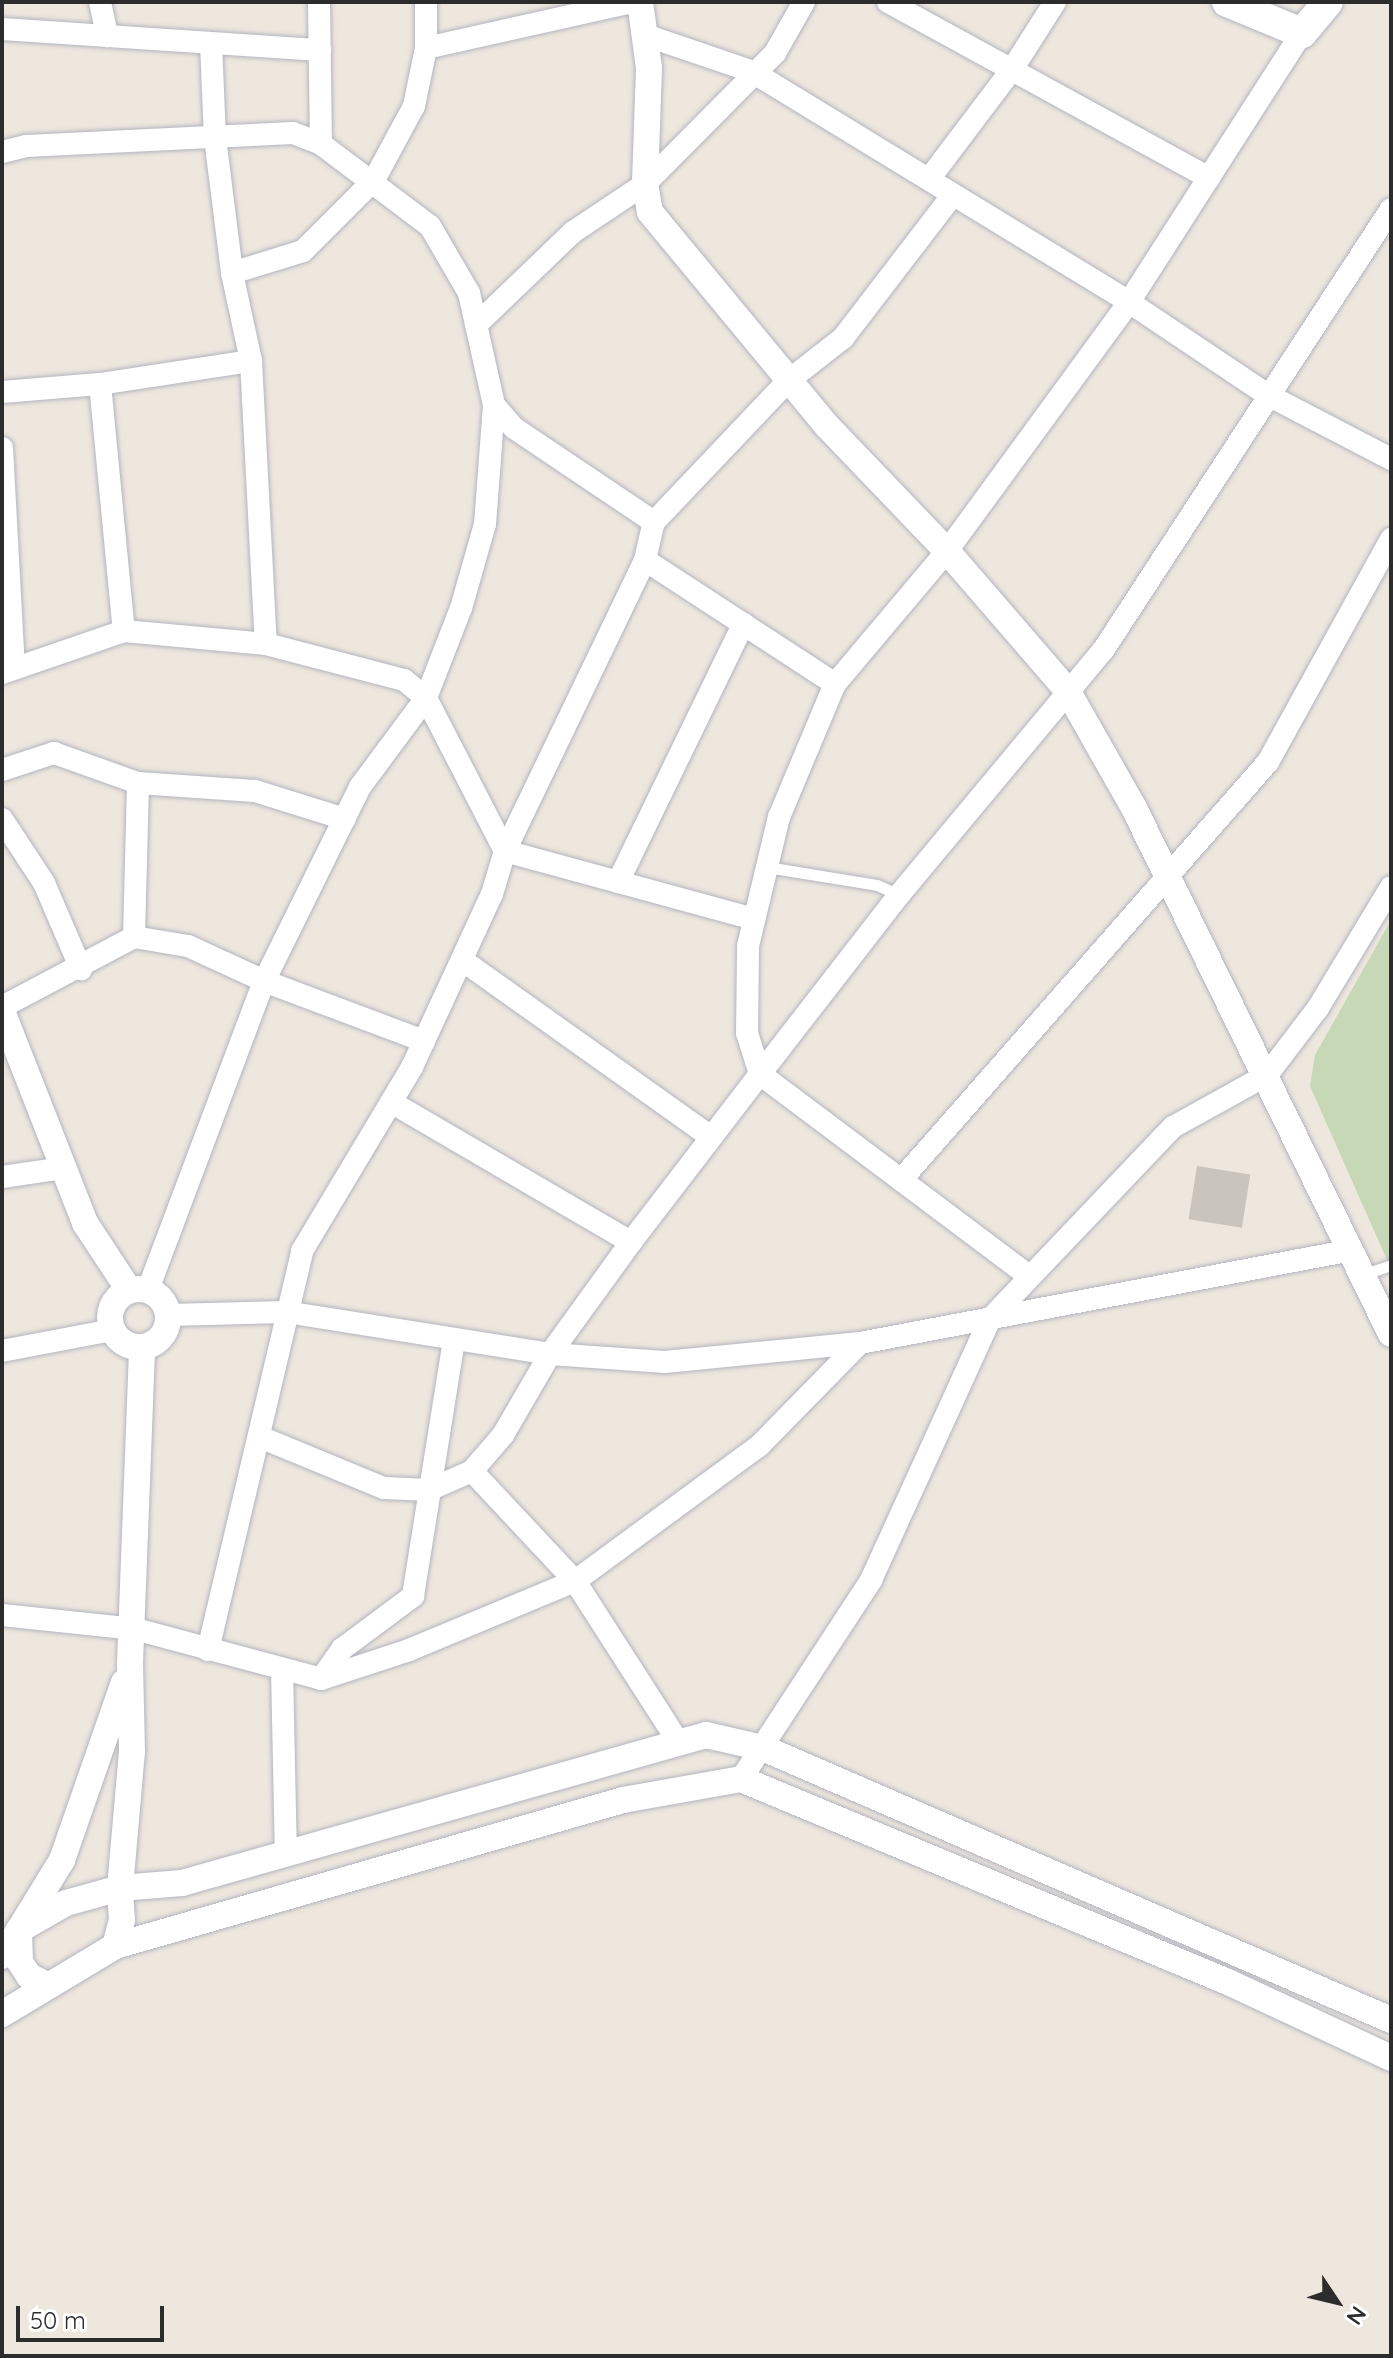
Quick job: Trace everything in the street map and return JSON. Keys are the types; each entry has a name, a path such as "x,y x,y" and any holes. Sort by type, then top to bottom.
{"main road":[{"path":"1227,2 1302,33 1328,2"}],"street":[{"path":"100,2 107,36"},
{"path":"319,2 321,144"},
{"path":"232,273 303,251 374,180 414,106 426,48 426,2"},
{"path":"426,48 631,2"},
{"path":"640,2 649,68 645,184 650,212 788,381 947,551 1067,690 1167,874 1391,1334"},
{"path":"476,325 573,232 645,184 751,71 775,53 804,2"},
{"path":"888,2 1209,178"},
{"path":"929,179 1013,68 1055,2"},
{"path":"2,29 320,50"},
{"path":"1029,1276 760,1074 747,1033 748,946 779,817 835,684 947,551 1129,302 1302,33"},
{"path":"645,35 751,71 1129,302 1268,395 1391,459"},
{"path":"211,43 215,138 232,273 251,361 266,644"},
{"path":"2,152 26,146 293,133 321,144 374,180 430,226 469,293 494,405 485,524 461,608 426,698 360,787 264,981 138,1290 110,1311 112,1330 124,1344 142,1348 159,1340 168,1315 162,1300 138,1290 85,1223 2,1009 81,969 134,937 188,946 264,981 424,1041"},
{"path":"2,159 26,146"},
{"path":"208,1650 302,1251 424,1041 492,894 505,851 645,560 654,522 788,381 843,338 952,196"},
{"path":"260,1437 384,1488 429,1490 472,1471 503,1435 550,1354 711,1137 899,895 1104,649 1391,209"},
{"path":"2,392 100,384 251,361"},
{"path":"100,384 124,631"},
{"path":"494,405 514,428 654,522"},
{"path":"2,448 8,670 124,631 266,644 404,680 426,698 505,851 754,919"},
{"path":"901,1180 1268,762 1391,539"},
{"path":"645,560 835,684"},
{"path":"618,882 743,624"},
{"path":"2,770 54,753 138,783 255,791 345,819"},
{"path":"134,937 138,783"},
{"path":"2,819 44,883 81,969"},
{"path":"741,1779 871,1580 990,1319 1173,1127 1267,1075 1318,1008 1391,887"},
{"path":"462,960 711,1137"},
{"path":"391,1102 631,1242"},
{"path":"2,1177 64,1168"},
{"path":"168,1315 286,1312 550,1354 665,1362 860,1343 1351,1250"},
{"path":"2,1351 112,1330"},
{"path":"321,1679 342,1649 413,1596 454,1339"},
{"path":"2,1615 135,1629 321,1679 409,1650 575,1581 759,1446 860,1343"},
{"path":"115,1946 122,1920 120,1888 132,1752 130,1663 135,1629 142,1348"},
{"path":"472,1471 575,1581 679,1743"},
{"path":"2,1956 11,1935 62,1860 130,1663"},
{"path":"282,1669 286,1854"},
{"path":"11,1935 66,1903 120,1888 182,1883 706,1735 763,1748 1391,2020"},
{"path":"2,2014 45,1984 115,1946 623,1800 741,1779 1228,1982 1391,2058"},
{"path":"11,1935 20,1962 29,1976 45,1984"}],"lane":[{"path":"767,867 877,885 899,895"},
{"path":"1362,1275 1391,1265"}],"green space":[{"path":"1391,920 1391,1269 1310,1086 1315,1055"}],"building":[{"path":"1197,1166 1250,1174 1242,1228 1189,1219"}]}
